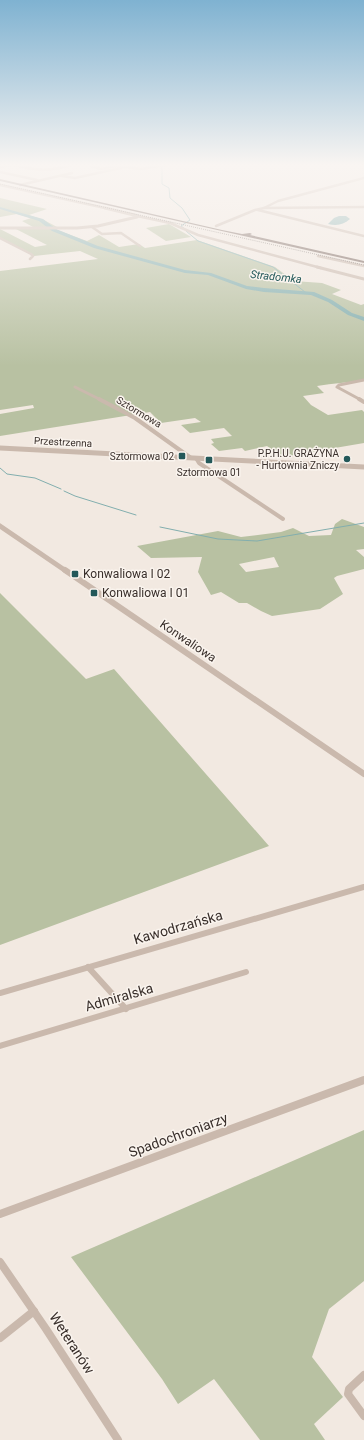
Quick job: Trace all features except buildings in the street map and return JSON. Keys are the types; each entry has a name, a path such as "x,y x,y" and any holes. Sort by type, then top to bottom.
{"main road":[{"path":"230,231 364,262"},
{"path":"245,231 271,241"},
{"path":"242,235 250,234"}],"street":[{"path":"98,231 102,234 121,233 140,246"},
{"path":"190,231 198,235 364,279"},
{"path":"344,231 364,236"},
{"path":"0,238 32,254 33,256 30,259"},
{"path":"318,256 364,266"},
{"path":"364,380 339,385 337,387 364,402"},
{"name":"Sztormowa","path":"75,388 135,418 283,519"},
{"name":"Przestrzenna","path":"0,448 364,468"},
{"name":"Konwaliowa","path":"0,526 364,774"},
{"name":"Kawodrzańska","path":"0,993 364,887"},
{"path":"88,967 126,1009"},
{"name":"Admiralska","path":"0,1046 246,972"},
{"name":"Spadochroniarzy","path":"0,1214 364,1080"},
{"name":"Weteranów","path":"0,1262 118,1440"},
{"path":"0,1338 34,1312"},
{"path":"364,1375 349,1389 348,1394 364,1416"}],"green space":[{"path":"0,231 4,231 35,247 47,245 20,231 60,231 87,241 99,235 119,247 139,244 145,248 197,240 275,267 294,281 322,283 341,290 332,294 361,305 364,304 364,380 317,386 324,393 303,396 311,405 328,415 362,410 364,412 364,443 282,457 267,446 245,451 242,448 219,451 211,444 214,443 211,439 232,436 224,428 190,433 181,425 201,422 195,418 161,423 150,412 0,436 0,414 34,408 33,405 0,410 0,271 98,259 80,251 34,256 0,238"},
{"path":"151,231 181,231 191,237 166,241"},
{"path":"342,519 364,527 364,549 356,550 364,557 364,569 334,578 343,594 320,609 272,616 247,603 239,603 221,592 211,595 198,572 202,557 151,558 137,546 218,531 241,537 281,532 293,528 309,536 331,535 335,524","holes":["274,557 279,567 246,572 239,564"]},
{"path":"0,593 86,679 114,669 269,846 0,945"},
{"path":"364,1130 364,1281 329,1309 312,1357 343,1397 314,1424 325,1440 260,1440 214,1379 178,1404 162,1379 71,1257"}],"waterway":[{"name":"Stradomka","path":"57,231 96,247 185,271 209,274 246,287 264,290 312,293 330,301 350,314 364,319"},
{"path":"186,231 198,241 273,267 305,292"},
{"path":"0,468 7,474 35,478 61,489"},
{"path":"64,491 75,496 136,515"},
{"path":"160,527 218,539 257,541 364,523"}],"railway":[{"path":"212,231 364,265"}],"place":[{"name":"Sztormowa 02","path":"182,456"},
{"name":"P.P.H.U. GRAŻYNA - Hurtownia Zniczy","path":"347,459"},
{"name":"Sztormowa 01","path":"209,460"},
{"name":"Konwaliowa I 02","path":"75,574"},
{"name":"Konwaliowa I 01","path":"94,593"}]}
